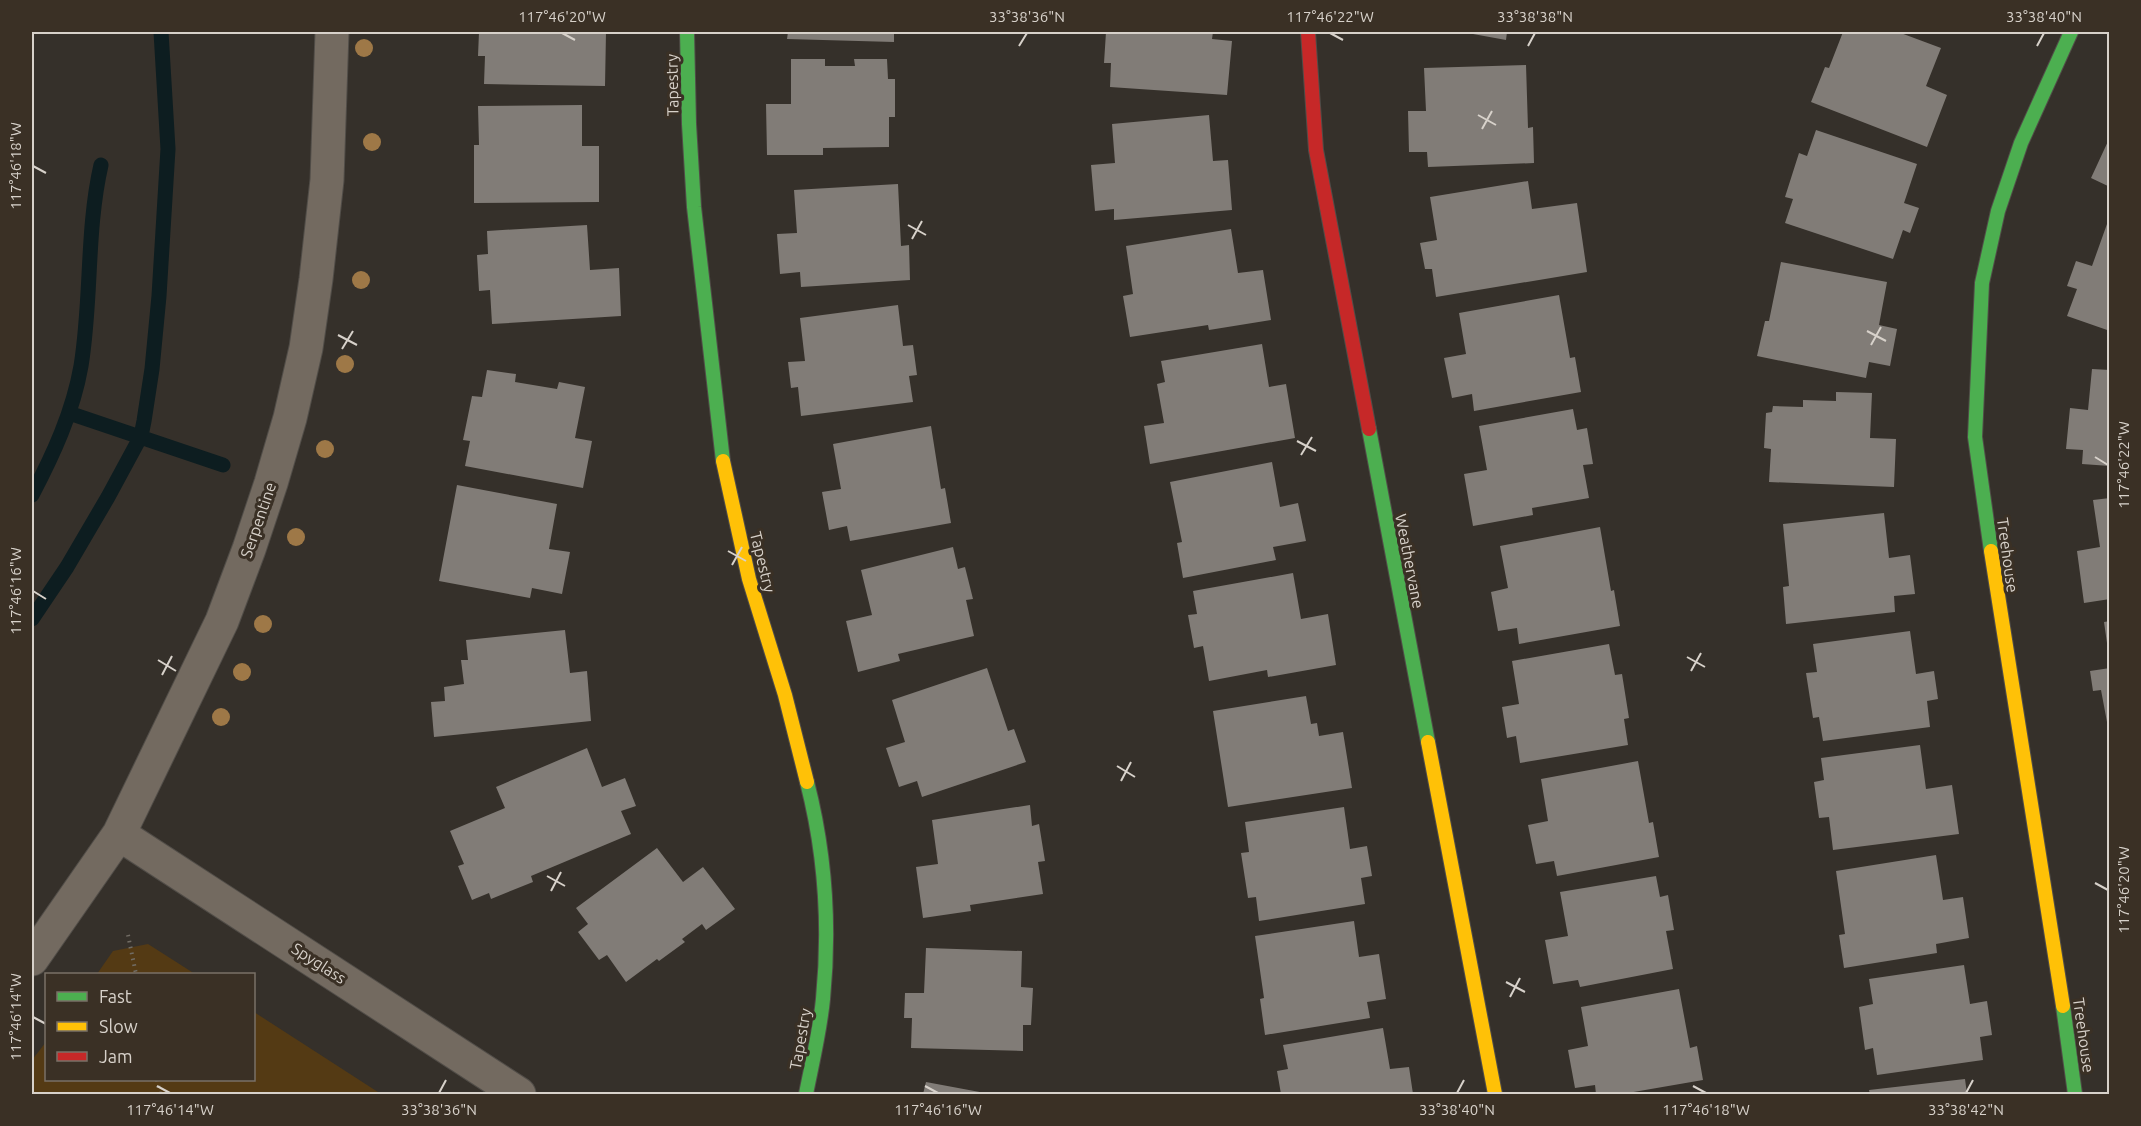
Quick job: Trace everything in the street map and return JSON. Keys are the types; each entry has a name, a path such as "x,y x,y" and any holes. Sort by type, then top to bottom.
{"street":[{"name":"Serpentine","path":"32,959 118,834 222,621 249,549 290,418 306,348 327,180 332,32"},
{"name":"Tapestry","path":"687,32 694,207 721,450 749,579 785,695 809,789 827,921 823,1001 806,1095"},
{"name":"Weathervane","path":"1308,32 1316,150 1495,1095"},
{"name":"Treehouse","path":"2071,32 2020,143 1998,211 1982,284 1975,437 1997,593 2062,997 2075,1095"},
{"name":"Spyglass","path":"118,834 519,1095"}],"path":[{"path":"128,935 136,973"}],"shaded area":[{"path":"148,944 193,973 98,973 113,951"},
{"path":"255,1013 381,1094 32,1094 32,1060 45,1043 45,1081 255,1081"}],"building":[{"path":"479,32 606,32 605,86 484,84 485,56 478,56"},
{"path":"788,32 894,32 894,42 787,39"},
{"path":"1106,32 1213,32 1212,39 1232,41 1227,95 1110,87 1111,63 1104,63"},
{"path":"1462,32 1507,32 1506,40"},
{"path":"1843,32 1898,32 1941,48 1926,86 1947,95 1927,147 1811,102 1825,67 1829,68"},
{"path":"791,59 825,59 825,66 855,66 854,59 887,59 888,79 895,79 895,117 889,117 889,147 823,148 823,155 767,155 766,104 791,104"},
{"path":"1526,65 1528,128 1533,127 1534,163 1428,167 1427,152 1409,152 1408,111 1426,111 1424,68"},
{"path":"582,105 582,146 599,146 599,202 474,203 474,145 479,145 478,106"},
{"path":"1209,115 1213,161 1228,160 1232,210 1114,220 1114,209 1095,211 1091,165 1115,163 1112,124"},
{"path":"1816,130 1917,164 1904,203 1919,208 1910,233 1903,230 1893,259 1785,223 1793,199 1785,197 1799,153 1807,156"},
{"path":"2110,137 2110,187 2091,178"},
{"path":"1528,181 1532,209 1577,203 1587,272 1436,297 1432,269 1425,269 1420,243 1437,240 1430,197"},
{"path":"898,184 901,246 909,245 910,280 801,287 800,272 780,274 777,234 797,233 794,190"},
{"path":"2107,224 2110,225 2110,331 2067,316 2077,289 2067,286 2076,261 2092,266"},
{"path":"587,225 590,270 619,268 621,316 492,324 490,290 479,291 477,255 488,254 487,231"},
{"path":"1231,229 1238,273 1263,270 1271,320 1209,330 1208,325 1130,337 1123,296 1133,294 1126,246"},
{"path":"1781,262 1887,282 1879,325 1897,329 1890,366 1869,362 1866,378 1757,356 1765,321 1769,321"},
{"path":"1559,295 1570,358 1575,357 1581,392 1474,411 1472,394 1452,398 1444,358 1466,354 1459,313"},
{"path":"898,305 903,346 913,345 917,375 909,376 913,402 801,416 798,387 791,388 788,362 805,361 800,318"},
{"path":"1262,344 1269,387 1286,384 1295,438 1150,464 1144,426 1164,423 1157,384 1165,382 1161,361"},
{"path":"2092,369 2110,370 2110,466 2082,464 2083,450 2066,449 2070,408 2088,410"},
{"path":"487,370 516,374 515,382 557,389 559,382 585,387 575,438 592,441 583,488 465,466 470,441 463,440 472,396 482,397"},
{"path":"1836,392 1872,393 1870,438 1896,439 1894,487 1769,482 1771,449 1764,448 1766,413 1772,412 1773,406 1803,407 1803,400 1836,401"},
{"path":"1573,409 1577,430 1587,428 1593,464 1583,465 1589,498 1532,508 1533,515 1473,526 1464,474 1487,470 1479,426"},
{"path":"931,426 941,489 945,488 951,523 850,541 847,526 829,530 822,492 841,489 833,444"},
{"path":"1272,462 1280,507 1298,503 1306,541 1273,547 1276,560 1183,578 1177,543 1182,542 1170,482"},
{"path":"457,485 557,504 549,549 570,552 562,594 532,588 530,598 439,581"},
{"path":"2110,498 2110,599 2084,603 2077,551 2100,547 2093,500"},
{"path":"1884,513 1889,558 1910,555 1915,594 1894,596 1895,612 1786,624 1783,587 1789,586 1783,524"},
{"path":"1600,527 1611,591 1614,590 1620,626 1519,644 1517,628 1498,631 1491,592 1508,588 1500,546"},
{"path":"953,547 958,569 965,567 973,599 966,600 974,636 898,654 900,661 858,672 846,621 872,615 861,570"},
{"path":"1293,573 1301,619 1328,614 1336,665 1268,677 1267,670 1209,681 1203,646 1194,648 1188,615 1197,614 1193,591"},
{"path":"2110,621 2110,650 2108,650 2104,622"},
{"path":"565,630 570,673 587,671 591,721 434,737 431,702 445,701 444,687 464,684 461,660 468,660 466,640"},
{"path":"1910,631 1916,674 1934,671 1938,699 1927,701 1930,727 1823,741 1819,717 1813,718 1806,673 1817,672 1813,644"},
{"path":"1609,644 1615,675 1622,674 1629,718 1624,719 1628,745 1520,763 1516,736 1507,738 1502,707 1519,704 1512,661"},
{"path":"987,668 1008,731 1014,729 1026,762 922,797 917,781 899,787 886,748 905,742 892,700"},
{"path":"2110,668 2110,721 2107,722 2101,690 2093,691 2090,671"},
{"path":"1306,696 1311,724 1317,723 1319,736 1343,732 1352,788 1228,807 1213,711"},
{"path":"1920,745 1926,789 1952,785 1959,834 1833,850 1829,817 1819,818 1814,782 1824,780 1821,758"},
{"path":"587,748 602,787 625,778 636,806 621,811 631,834 531,876 533,882 491,899 489,893 472,900 458,866 464,864 450,831 505,808 496,787"},
{"path":"1638,761 1649,823 1653,822 1659,857 1557,876 1554,861 1536,864 1528,825 1548,821 1541,779"},
{"path":"1030,805 1032,826 1039,824 1045,861 1038,862 1043,894 970,905 971,911 923,918 916,867 938,864 932,820"},
{"path":"1344,807 1350,849 1367,846 1372,876 1361,878 1365,904 1259,921 1256,897 1248,898 1241,853 1249,852 1245,822"},
{"path":"657,848 683,882 703,867 735,909 706,930 702,924 682,939 685,942 626,982 607,955 599,960 578,932 588,924 576,908"},
{"path":"1936,855 1943,900 1963,897 1969,938 1936,944 1937,953 1844,968 1839,935 1845,934 1836,871"},
{"path":"1656,876 1660,897 1668,895 1674,930 1666,931 1673,969 1580,987 1578,980 1553,984 1545,940 1568,936 1560,892"},
{"path":"1354,921 1359,957 1379,954 1386,999 1367,1002 1370,1018 1265,1035 1260,999 1264,998 1255,936"},
{"path":"926,948 1022,951 1021,987 1033,988 1031,1025 1023,1025 1023,1051 911,1048 912,1018 904,1018 905,993 924,993"},
{"path":"1964,965 1970,1004 1987,1001 1992,1035 1980,1037 1983,1060 1877,1075 1873,1048 1865,1050 1859,1007 1873,1004 1869,979"},
{"path":"1679,989 1690,1048 1697,1046 1703,1080 1622,1094 1596,1094 1595,1085 1575,1088 1568,1050 1588,1046 1581,1007"},
{"path":"1383,1028 1390,1069 1409,1067 1413,1094 1281,1094 1277,1071 1288,1069 1283,1045"},
{"path":"1965,1079 1967,1094 1870,1094 1869,1090"},
{"path":"926,1082 985,1093 985,1094 923,1094"}],"waterway":[{"path":"32,619 67,567 141,436 152,369 159,296 168,149 161,32"},
{"path":"32,495 61,433 73,400 81,366 87,316 93,215 101,165"},
{"path":"69,413 223,465"}],"traffic: fast":[{"path":"687,32 694,207 723,461"},
{"path":"1991,551 1975,437 1982,283 1998,211 2021,143 2071,32"},
{"path":"1369,429 1428,742"},
{"path":"806,1094 822,1011 826,945 822,862 807,782"},
{"path":"2063,1006 2075,1094"}],"traffic: slow":[{"path":"723,461 749,579 785,695 807,782"},
{"path":"1991,551 2063,1006"},
{"path":"1428,742 1495,1094"}],"traffic: jam":[{"path":"1308,32 1316,150 1369,429"}]}
